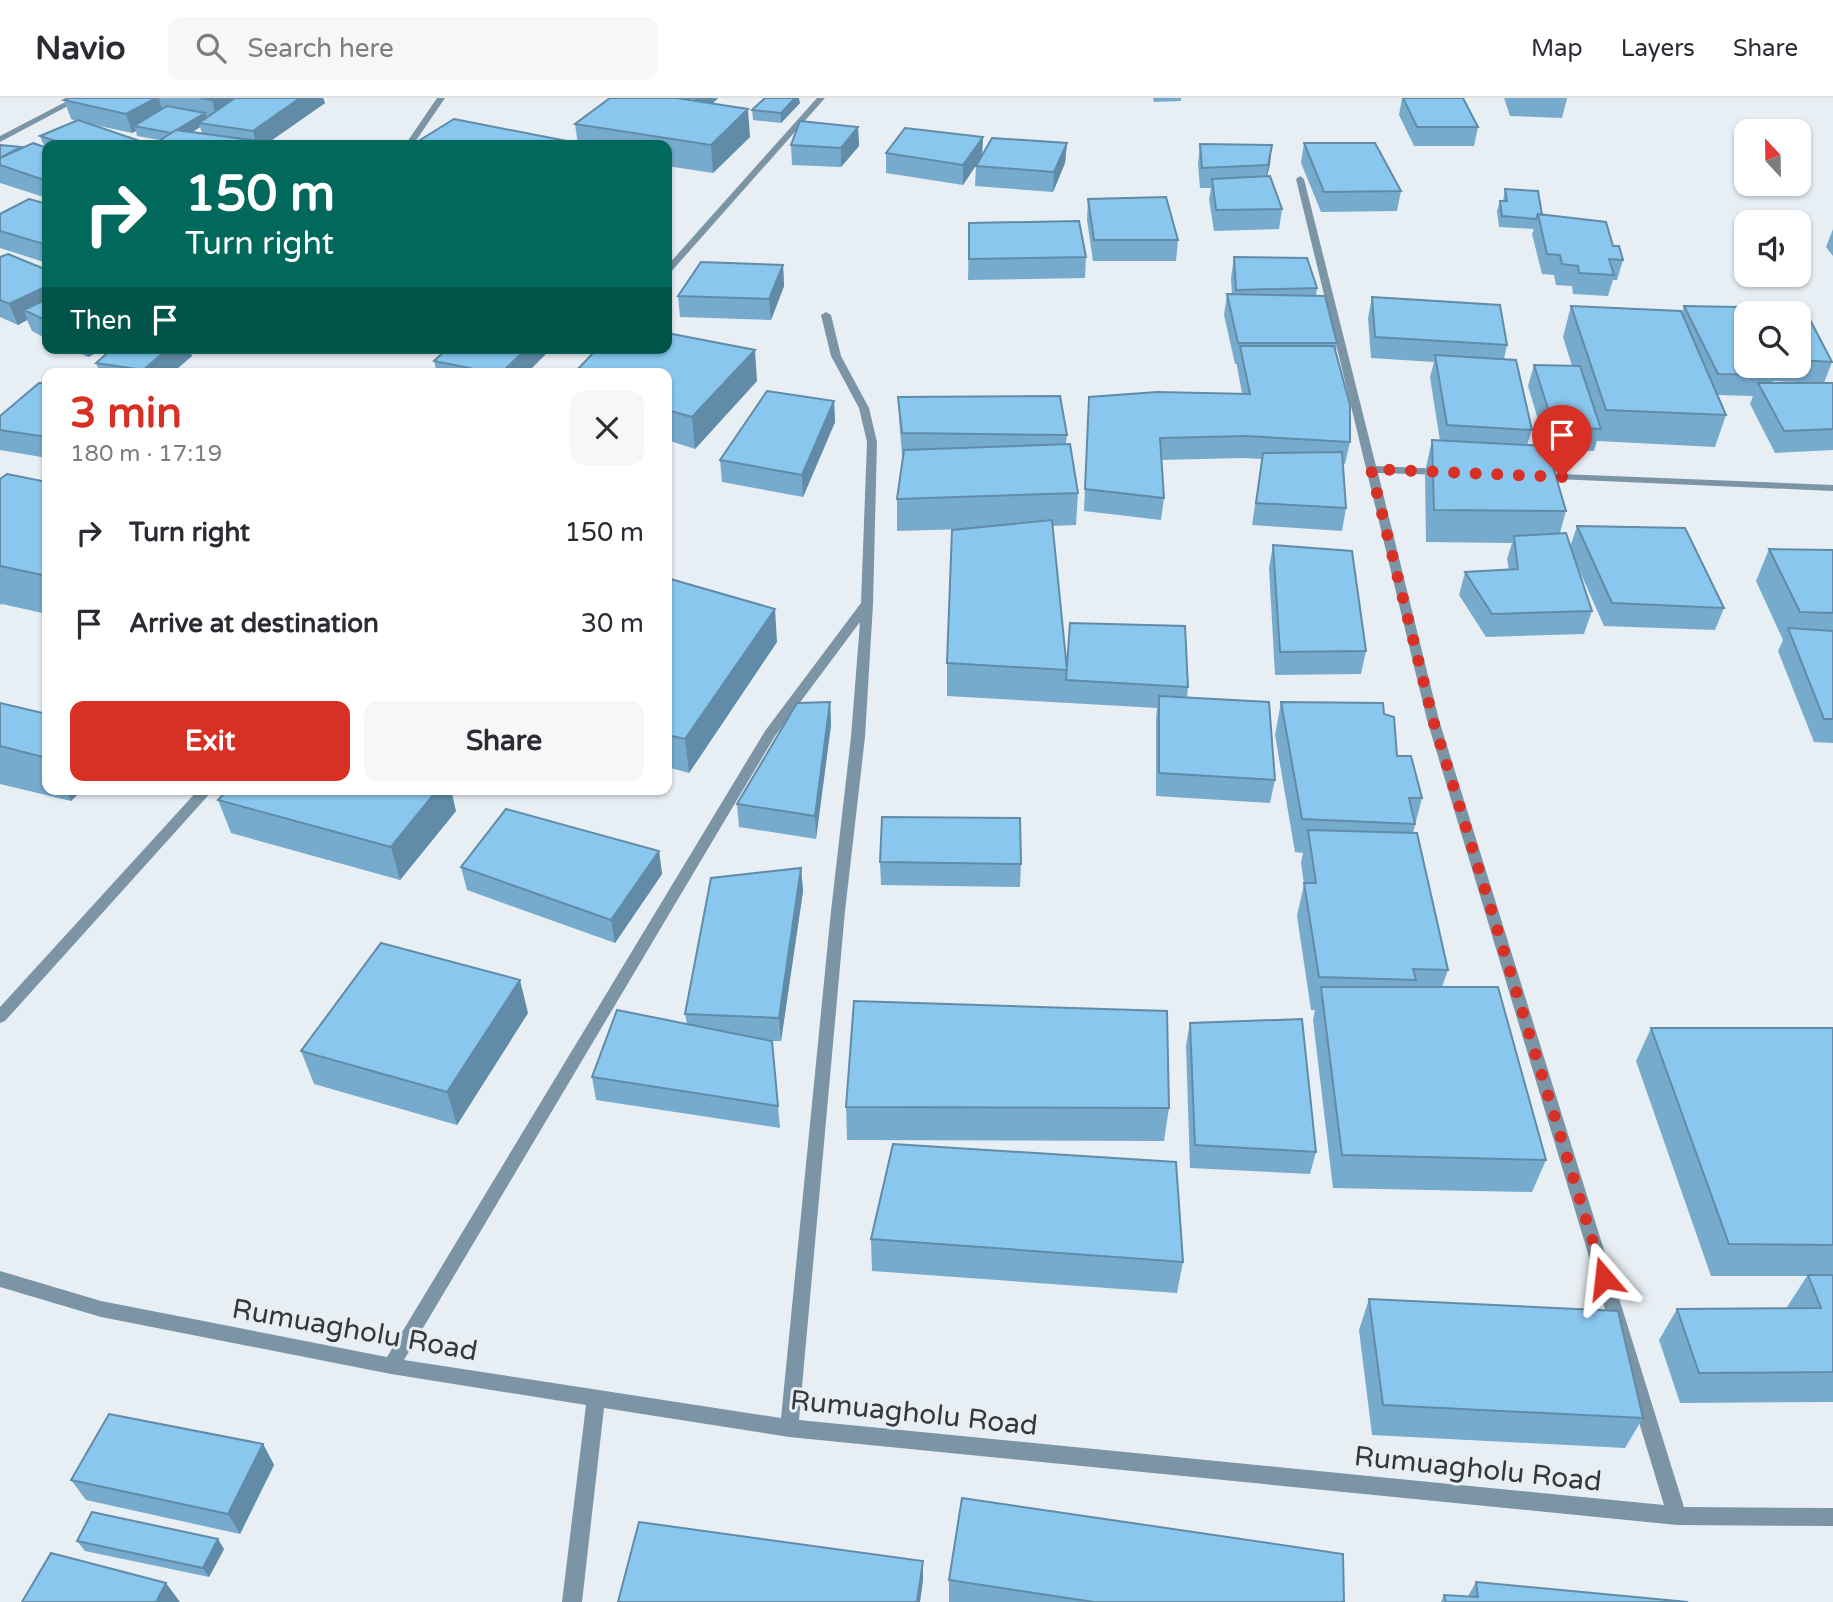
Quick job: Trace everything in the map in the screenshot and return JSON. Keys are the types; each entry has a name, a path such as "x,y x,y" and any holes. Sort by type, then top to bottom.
{"street":[{"path":"0,139 79,98"},
{"path":"412,140 441,98"},
{"path":"672,265 821,98"},
{"path":"1300,178 1433,720 1677,1516"},
{"path":"789,1428 838,911 858,737 867,604 872,442 864,408 836,356 826,315"},
{"path":"1371,469 1455,473"},
{"path":"1525,475 1833,488"},
{"path":"391,1366 770,734 867,604"},
{"path":"0,1017 55,960 202,795"},
{"name":"Rumuagholu Road","path":"0,1279 101,1309 391,1366 789,1428 1677,1516 1833,1517"},
{"path":"572,1602 596,1398"}],"building":[{"path":"156,98 126,114 64,100"},
{"path":"235,98 300,98 253,131 199,123"},
{"path":"610,98 676,98 748,109 711,145 575,124"},
{"path":"676,98 697,98 695,101"},
{"path":"765,98 795,98 781,113 752,110"},
{"path":"1403,98 1463,98 1478,127 1417,127"},
{"path":"167,106 205,113 171,133 134,126"},
{"path":"454,119 562,140 420,140"},
{"path":"78,120 137,140 52,140 40,136"},
{"path":"800,121 858,127 841,148 791,145"},
{"path":"905,128 983,137 963,165 886,153"},
{"path":"176,130 251,140 161,140"},
{"path":"992,138 1067,143 1054,172 976,166"},
{"path":"33,143 42,146 42,179 0,165 0,158"},
{"path":"1304,143 1375,143 1401,191 1324,192"},
{"path":"1200,144 1272,145 1268,165 1202,168"},
{"path":"0,145 21,147 0,158"},
{"path":"1270,176 1282,209 1216,210 1212,179"},
{"path":"1505,189 1538,191 1542,215 1538,214 1536,219 1502,216 1500,201 1507,201"},
{"path":"1166,197 1178,240 1094,240 1088,199"},
{"path":"29,199 42,203 42,244 0,231 0,214"},
{"path":"1538,214 1606,222 1613,246 1619,246 1623,260 1609,259 1614,275 1579,273 1578,266 1562,264 1560,255 1547,254"},
{"path":"1079,221 1086,257 969,259 969,223"},
{"path":"8,254 42,268 42,288 9,304 0,300 0,257"},
{"path":"1234,257 1307,258 1317,288 1236,290"},
{"path":"701,262 783,265 769,299 678,296"},
{"path":"1227,294 1325,296 1337,343 1238,343"},
{"path":"1372,297 1500,305 1507,345 1375,337"},
{"path":"42,301 42,319 24,310"},
{"path":"1571,306 1681,311 1726,415 1606,410"},
{"path":"1684,306 1734,307 1734,374 1718,374"},
{"path":"1811,322 1832,362 1811,361"},
{"path":"672,334 755,350 692,417 672,411 672,368 579,368 592,354 672,354"},
{"path":"1240,346 1334,346 1350,405 1350,442 1246,436 1160,438 1164,498 1085,489 1089,397 1157,392 1250,394"},
{"path":"106,354 162,354 145,368 96,363"},
{"path":"442,354 521,354 506,368 469,368 434,361"},
{"path":"1435,355 1516,360 1532,430 1447,425"},
{"path":"1534,365 1580,366 1601,429 1554,427"},
{"path":"39,383 42,383 42,436 0,430 0,416"},
{"path":"1758,383 1833,383 1833,429 1784,431"},
{"path":"767,391 834,401 802,475 720,460"},
{"path":"1060,396 1067,435 902,433 898,397"},
{"path":"1432,440 1547,446 1566,511 1434,510"},
{"path":"1070,444 1078,493 897,499 904,450"},
{"path":"1342,452 1346,508 1256,503 1263,453"},
{"path":"7,474 42,481 42,575 0,566 0,479"},
{"path":"1052,520 1067,670 947,663 952,530"},
{"path":"1577,526 1685,528 1724,608 1612,603"},
{"path":"1566,533 1592,611 1492,614 1465,572 1518,569 1514,536"},
{"path":"1273,545 1352,551 1366,651 1280,652"},
{"path":"1769,549 1833,550 1833,613 1800,612"},
{"path":"672,579 775,609 685,739 672,736"},
{"path":"1070,623 1185,626 1188,687 1066,680"},
{"path":"1788,628 1833,631 1833,719 1824,719"},
{"path":"1159,696 1269,702 1275,780 1159,773"},
{"path":"830,702 815,816 737,804 797,703"},
{"path":"1281,702 1383,703 1384,714 1394,717 1397,756 1411,756 1422,798 1409,798 1415,824 1302,819"},
{"path":"0,703 42,713 42,757 0,746"},
{"path":"223,795 433,795 391,847 218,800"},
{"path":"506,809 659,851 611,920 461,867"},
{"path":"882,817 1020,818 1021,864 880,862"},
{"path":"1308,830 1417,833 1448,970 1413,969 1416,980 1319,977 1304,883 1316,883"},
{"path":"801,868 779,1018 685,1014 711,878"},
{"path":"381,943 520,980 447,1092 301,1051"},
{"path":"1321,987 1498,987 1546,1160 1342,1155"},
{"path":"854,1001 1167,1011 1169,1108 846,1107"},
{"path":"617,1010 772,1041 778,1106 592,1077"},
{"path":"1302,1019 1316,1152 1195,1145 1190,1023"},
{"path":"1651,1028 1833,1028 1833,1245 1729,1244"},
{"path":"893,1144 1176,1162 1183,1262 871,1239"},
{"path":"1808,1275 1833,1275 1833,1372 1699,1373 1677,1309 1821,1308"},
{"path":"1369,1299 1618,1311 1643,1418 1383,1405"},
{"path":"109,1414 263,1444 228,1514 71,1480"},
{"path":"962,1498 1343,1554 1344,1602 1094,1602 949,1580"},
{"path":"92,1512 218,1539 203,1568 77,1541"},
{"path":"639,1522 923,1561 917,1602 618,1602"},
{"path":"51,1553 166,1583 156,1602 22,1602"},
{"path":"1476,1582 1688,1602 1446,1602 1444,1595 1478,1597"}],"route":[{"path":"1562,477 1371,469 1433,720 1604,1278"}]}
